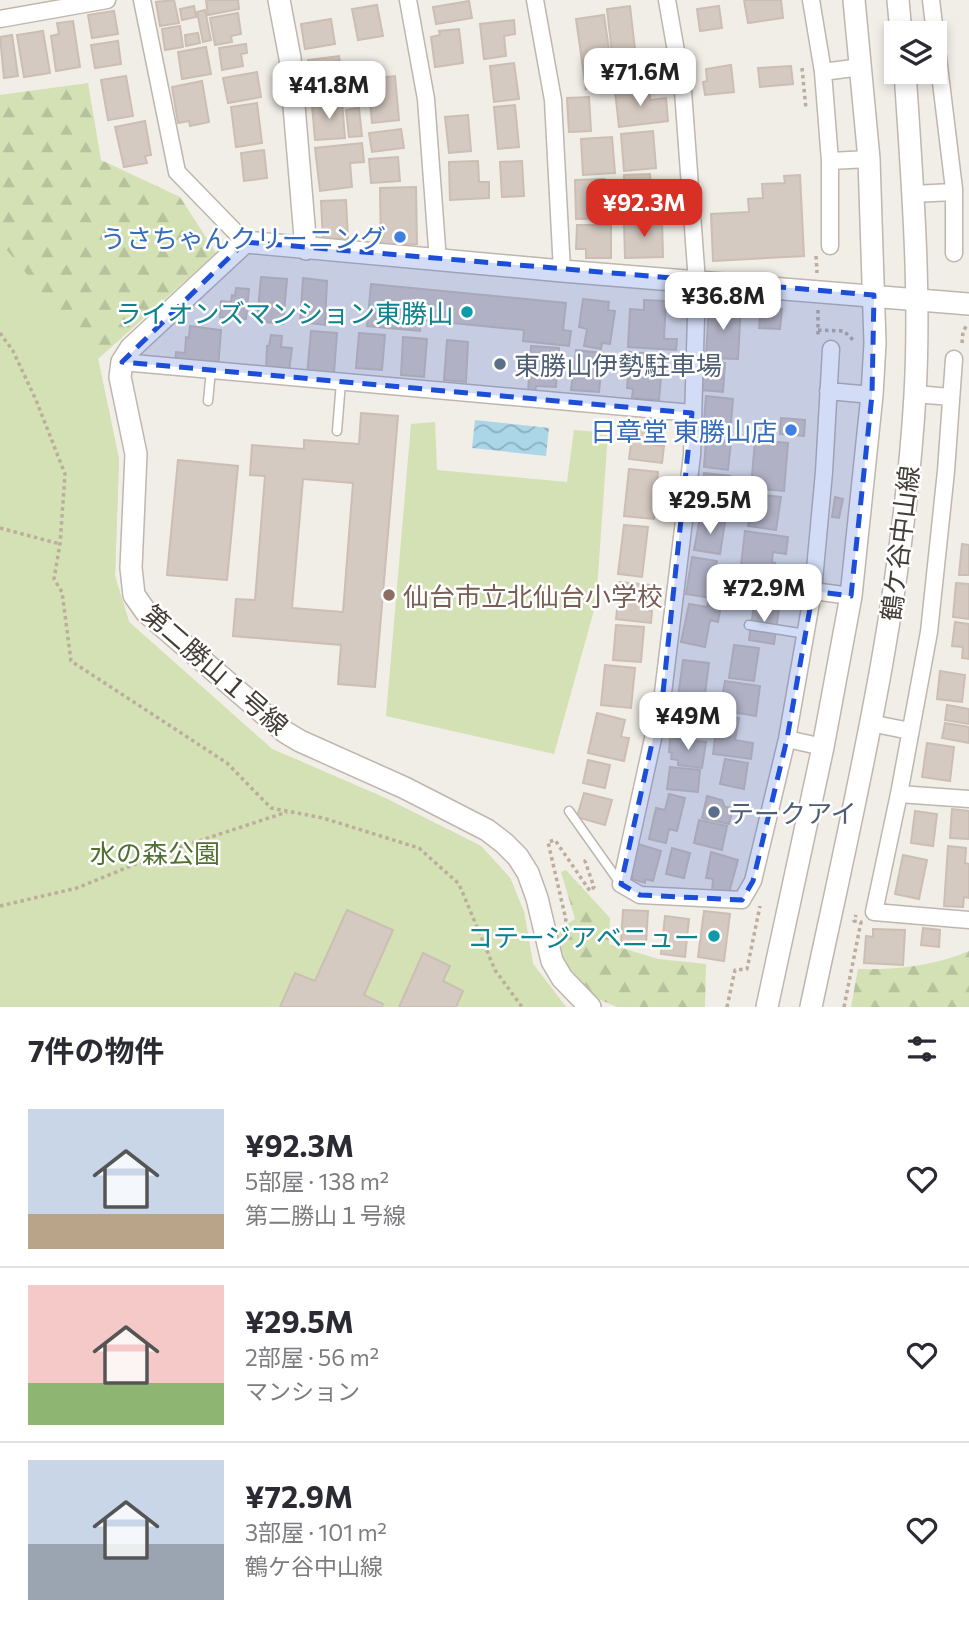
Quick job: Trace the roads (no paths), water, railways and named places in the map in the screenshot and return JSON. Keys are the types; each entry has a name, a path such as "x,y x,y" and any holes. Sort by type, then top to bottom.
{"street":[{"path":"11,0 7,18 107,0"},
{"path":"142,0 177,172 245,242 438,261 969,303"},
{"path":"279,0 290,58 306,248"},
{"path":"408,0 426,99 438,261"},
{"path":"536,0 553,100 562,271"},
{"path":"667,0 683,91 697,282 692,455 663,693 621,884 640,895 742,900 753,881 787,739 813,591 824,472 831,349"},
{"path":"811,0 823,72 830,161 822,245"},
{"path":"767,1007 823,747 851,596 872,395 875,343 869,159 854,0"},
{"path":"898,0 900,21"},
{"path":"931,0 933,21"},
{"path":"823,72 861,67"},
{"name":"鶴ケ谷中山線","path":"811,1007 885,646 907,490 915,394 916,299 906,84"},
{"path":"941,84 954,192 954,253"},
{"path":"830,161 869,159"},
{"path":"912,194 954,192"},
{"path":"245,242 131,348 122,362 692,413"},
{"path":"958,353 951,397 929,632 874,912 969,920"},
{"name":"第二勝山１号線","path":"122,362 120,377 136,454 131,568 134,595 146,612 285,732 487,830 518,857 528,873 537,898 552,961 562,978 590,1007"},
{"path":"828,391 872,395"},
{"path":"915,394 951,397"},
{"path":"813,591 851,596"},
{"path":"870,723 910,731"},
{"path":"787,739 823,747"},
{"path":"899,794 969,799"}],"lane":[{"path":"208,401 211,370"},
{"path":"337,430 341,382"},
{"path":"749,625 806,634"},
{"path":"569,811 621,884"}],"water":[{"path":"475,420 549,428 546,456 472,448"}],"place":[{"name":"うさちゃんクリーニング","path":"400,237"},
{"name":"ライオンズマンション東勝山","path":"467,312"},
{"name":"東勝山伊勢駐車場","path":"500,364"},
{"name":"日章堂 東勝山店","path":"791,430"},
{"name":"仙台市立北仙台小学校","path":"389,595"},
{"name":"テークアイ","path":"714,812"},
{"name":"コテージアベニュー","path":"714,936"}],"park label":[{"name":"水の森公園","path":"155,852"}]}
